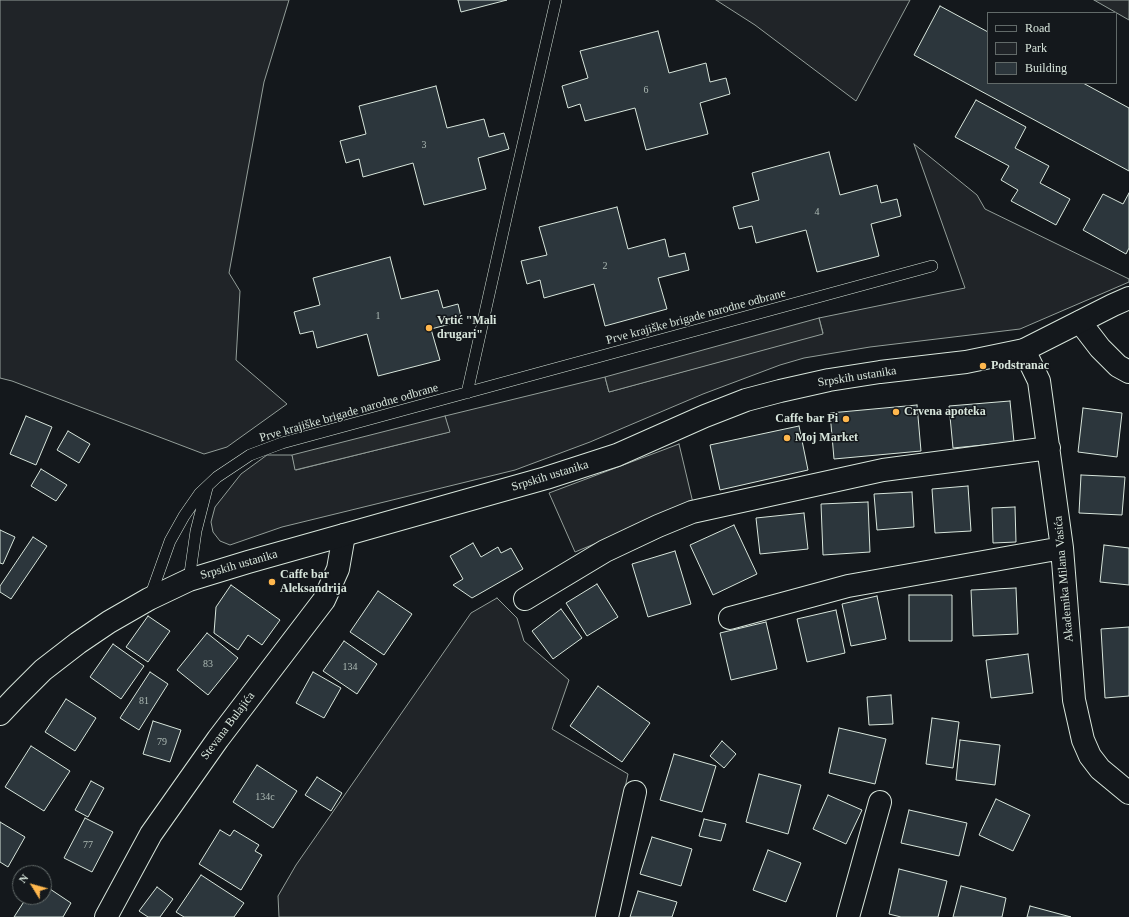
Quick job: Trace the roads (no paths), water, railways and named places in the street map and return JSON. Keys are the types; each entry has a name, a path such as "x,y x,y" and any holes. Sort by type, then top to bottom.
{"street":[{"name":"Srpskih ustanika","path":"0,714 43,670 64,653 109,622 149,599 190,580 617,456 705,416 746,400 829,380 880,372 966,362 1024,350 1129,298"},
{"path":"1080,322 1100,348 1118,366 1129,372"},
{"name":"Akademika Milana Vasića","path":"1024,350 1040,381 1062,548 1074,700 1083,740 1090,756 1100,769 1129,793"},
{"path":"525,599 605,551 692,512 883,470 1049,448"},
{"name":"Stevana Bulajića","path":"106,917 151,834 218,739 324,600 338,569 344,535"},
{"path":"730,618 848,586 1062,548"},
{"path":"608,917 634,792"},
{"path":"848,917 880,802"}],"lane":[{"path":"468,393 556,0"},
{"name":"Prve krajiške brigade narodne odbrane","path":"149,599 170,541 184,516 200,493 217,476 250,455 282,442 468,393 932,266"},
{"path":"190,580 196,531 208,486"}],"place":[{"name":"Vrtić \"Mali drugari\"","path":"429,328"},
{"name":"Podstranac","path":"983,366"},
{"name":"Crvena apoteka","path":"896,412"},
{"name":"Caffe bar Pi","path":"846,419"},
{"name":"Moj Market","path":"787,438"},
{"name":"Caffe bar Aleksandrija","path":"272,582"}]}
